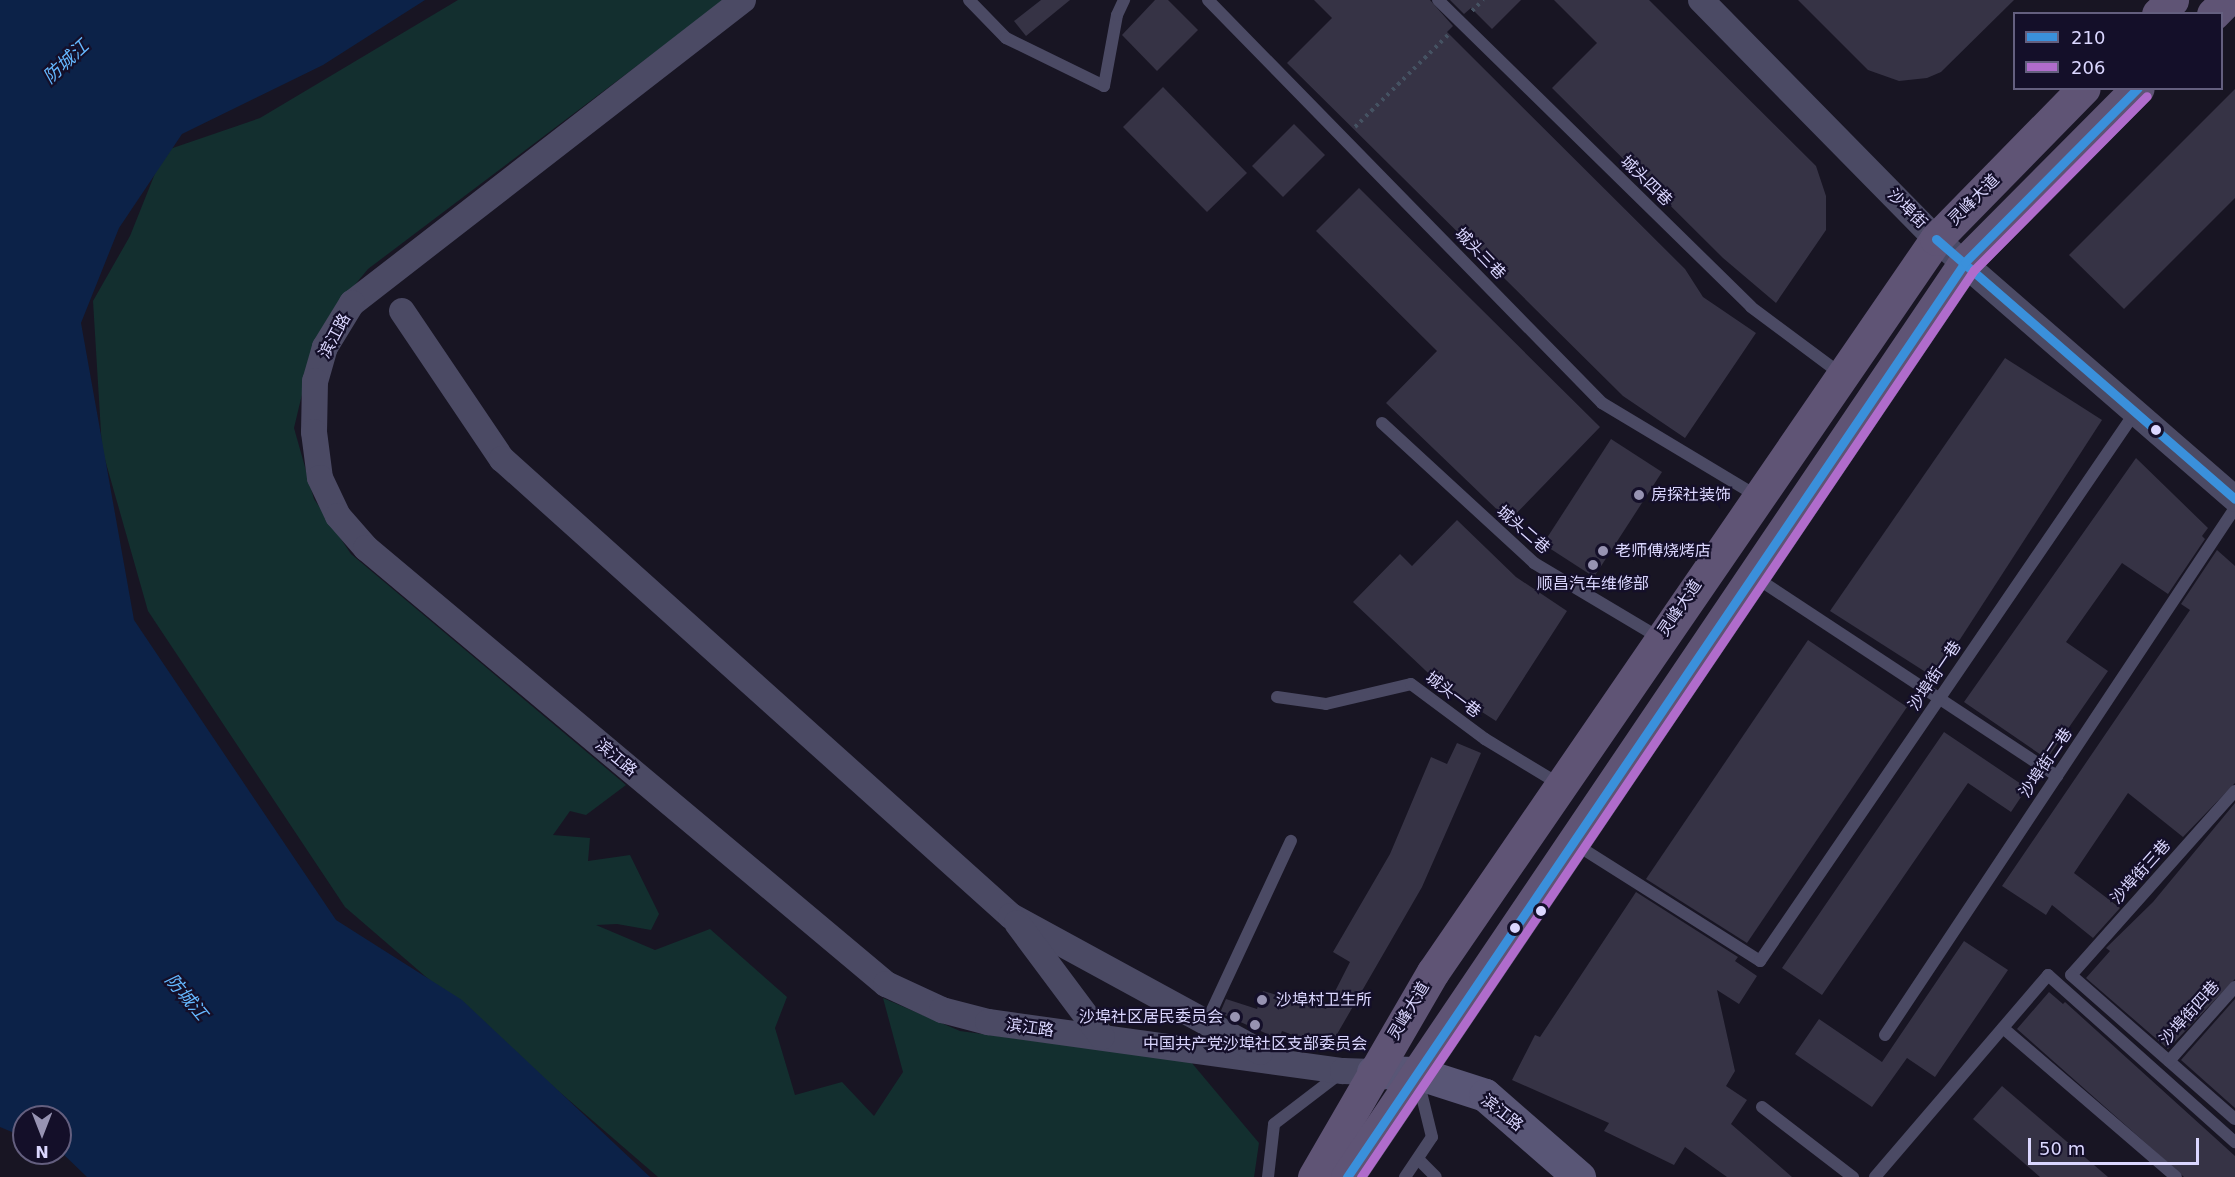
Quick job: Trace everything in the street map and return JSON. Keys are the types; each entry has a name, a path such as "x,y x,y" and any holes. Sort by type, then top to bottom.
{"main road":[{"path":"2160,12 2172,0"},
{"path":"2215,12 2227,0"},
{"name":"灵峰大道","path":"1328,1173 1358,1072 1433,972 1841,374 1936,239 2082,90"},
{"name":"灵峰大道","path":"1328,1173 1417,1072 1571,841 1965,262 2136,90"}],"street":[{"name":"滨江路","path":"743,0 352,303 325,347 315,381 314,432 320,478 338,516 366,548 886,984 942,1010 988,1022 1358,1072 1417,1072 1485,1095 1578,1177"},
{"name":"沙埠街","path":"1701,0 1936,239 2137,410 2235,499"},
{"path":"402,311 502,459 1011,916 1102,1037"},
{"path":"1011,916 1274,1060"}],"lane":[{"path":"969,0 1006,38 1104,86 1117,15 1124,0"},
{"name":"城头三巷","path":"1208,0 1602,403 1757,496"},
{"name":"城头四巷","path":"1438,0 1751,307 1841,374"},
{"name":"沙埠街一巷","path":"1571,841 1760,961 2137,410"},
{"name":"城头二巷","path":"1382,423 1534,563 1660,638"},
{"name":"沙埠街二巷","path":"1885,1035 2235,508"},
{"path":"1752,575 2057,776"},
{"name":"城头一巷","path":"1277,697 1326,704 1411,684 1485,739 1560,785"},
{"name":"沙埠街三巷","path":"2169,1061 2071,975 2235,791"},
{"path":"1206,1023 1291,841"},
{"path":"1875,1177 2048,975 2235,1142"},
{"name":"沙埠街四巷","path":"2169,1061 2235,987"},
{"path":"2003,1028 2176,1177"},
{"path":"2169,1061 2235,1119"},
{"path":"1268,1177 1274,1124 1358,1072"},
{"path":"1405,1177 1432,1137 1417,1072"},
{"path":"1762,1107 1852,1177"},
{"path":"1418,1159 1436,1177"}],"path":[{"path":"1344,138 1483,0"}],"green space":[{"path":"458,0 724,0 368,269 333,311 308,369 294,428 314,499 351,554 626,785 586,815 570,811 553,835 590,838 588,861 630,855 659,914 651,930 617,924 596,925 655,950 710,929 787,997 775,1028 795,1095 842,1082 874,1116 903,1072 883,998 960,1031 1191,1062 1259,1143 1254,1177 658,1177 345,907 148,611 102,449 93,301 130,236 164,151 260,118"}],"water":[{"name":"防城江","path":"0,0 425,0 323,65 182,134 119,228 81,323 134,620 336,920 462,1000 650,1177 87,1177 72,1163 72,1105 12,1105 12,1132 0,1127"}],"building":[{"path":"1041,0 1070,0 1026,36 1014,21"},
{"path":"1155,0 1168,0 1198,30 1157,71 1122,35"},
{"path":"1314,0 1430,0 1453,26 1447,32 1685,269 1703,297 1756,333 1685,438 1623,396 1287,63 1332,18"},
{"path":"1450,0 1521,0 1492,29 1471,8 1464,14"},
{"path":"1554,0 1649,0 1816,166 1826,196 1826,230 1776,303 1723,258 1552,88 1597,43"},
{"path":"1798,0 2014,0 1941,72 1927,78 1899,81 1868,70"},
{"path":"1163,87 1247,173 1207,212 1123,127"},
{"path":"2235,89 2235,198 2124,309 2069,255"},
{"path":"1294,124 1325,155 1283,197 1252,166"},
{"path":"1359,188 1600,427 1509,521 1386,403 1437,351 1316,231"},
{"path":"2005,358 2102,420 1935,678 1830,611"},
{"path":"1611,439 1662,472 1594,577 1543,544"},
{"path":"2136,458 2208,528 2202,536 2205,539 2168,594 2122,563 2066,642 2108,671 2047,759 1964,702"},
{"path":"1457,520 1516,577 1567,611 1496,721 1443,687 1353,602 1400,554 1412,566"},
{"path":"2217,550 2235,566 2235,783 2183,837 2128,793 2074,873 2120,908 2093,938 2052,905 2046,915 2002,886 2190,610 2181,604"},
{"path":"1808,640 1907,707 1747,943 1646,879"},
{"path":"1944,732 2027,788 2011,812 1968,783 1822,995 1782,968"},
{"path":"1457,743 1481,753 1422,887 1329,1048 1282,1031 1279,1039 1220,1013 1226,999 1257,1009 1263,991 1326,1009 1350,962 1333,952 1390,854 1431,757 1447,764"},
{"path":"2235,803 2235,979 2168,1049 2086,978 2110,951 2106,948 2153,902"},
{"path":"1636,892 1738,957 1735,961 1757,976 1739,1004 1717,990 1735,1071 1726,1086 1747,1100 1731,1124 1792,1177 1727,1177 1685,1147 1674,1165 1604,1131 1609,1123 1512,1080 1535,1035 1540,1037"},
{"path":"1964,941 2008,970 1935,1077 1907,1058 1872,1107 1795,1054 1819,1019 1882,1062"},
{"path":"2049,992 2063,1004 2065,1002 2235,1156 2235,1177 2184,1177 2017,1029"},
{"path":"2235,999 2235,1108 2181,1060"},
{"path":"2002,1086 2108,1177 2040,1177 1973,1119"}],"transit line":[{"name":"210","path":"1347,1177 1965,262 2136,90"},
{"name":"206","path":"1361,1177 1974,270 2147,96"},
{"name":"210","path":"1936,239 2235,499"}],"place":[{"name":"房探社装饰","path":"1639,495"},
{"name":"老师傅烧烤店","path":"1603,551"},
{"name":"顺昌汽车维修部","path":"1593,565"},
{"name":"沙埠村卫生所","path":"1262,1000"},
{"name":"沙埠社区居民委员会","path":"1235,1017"},
{"name":"中国共产党沙埠社区支部委员会","path":"1255,1025"}]}
